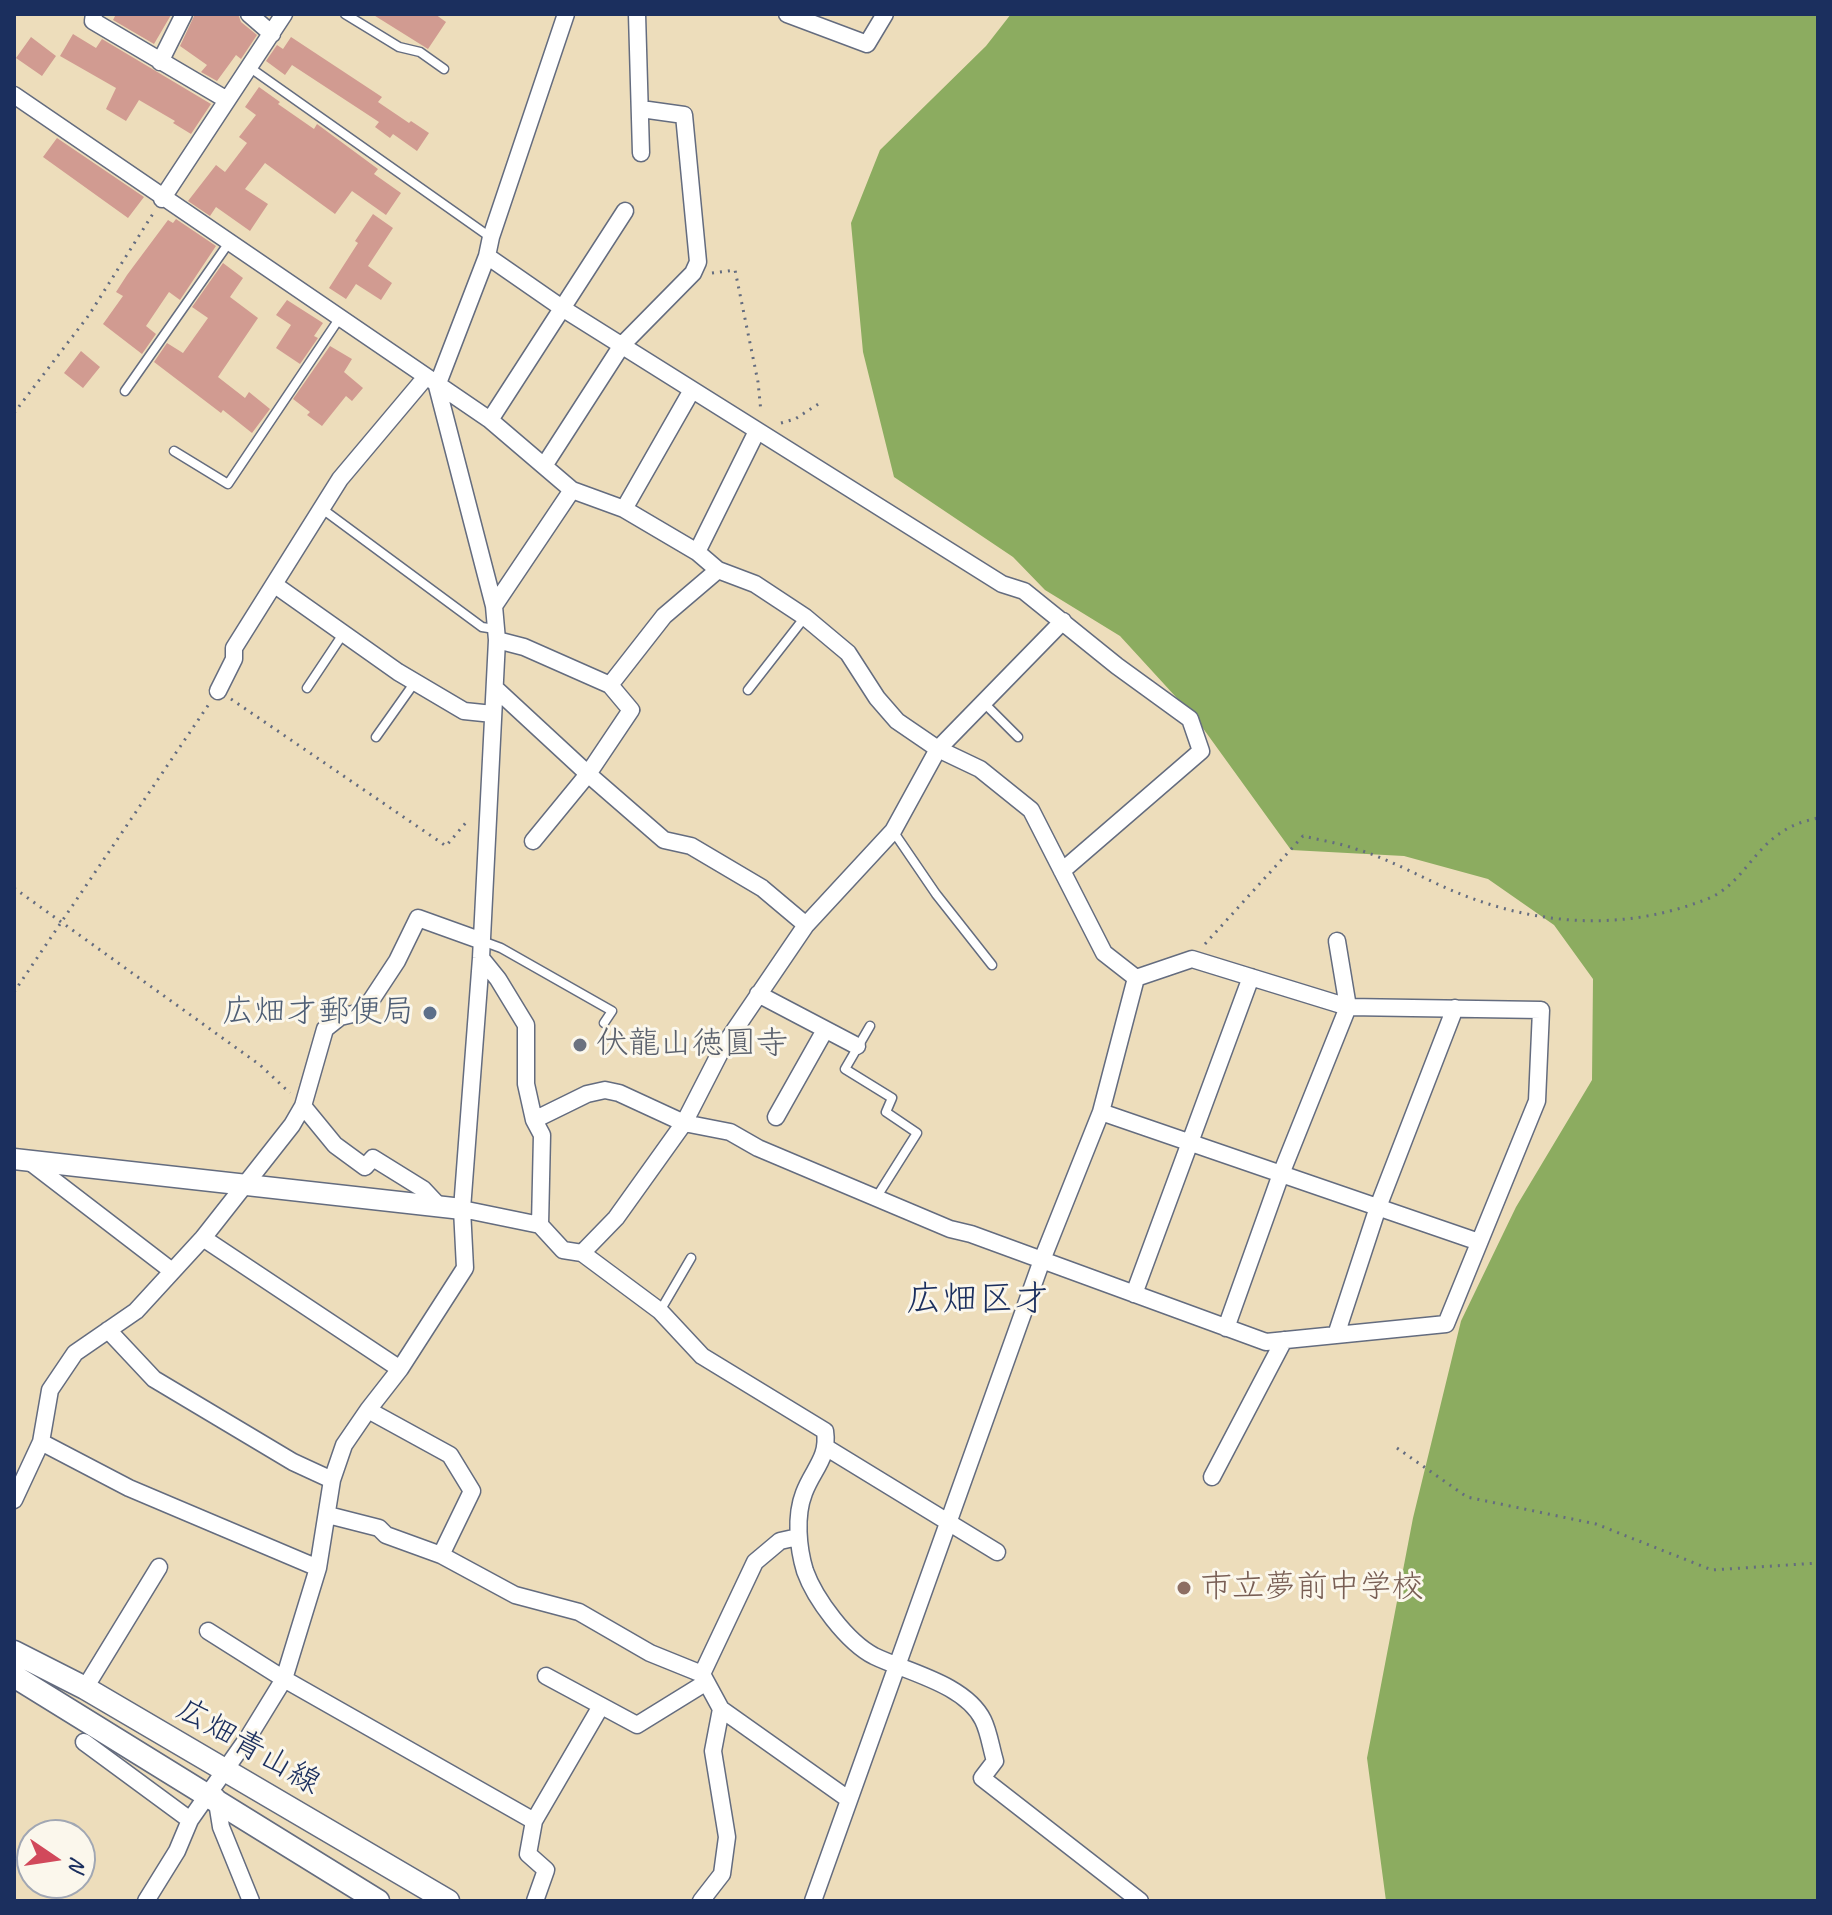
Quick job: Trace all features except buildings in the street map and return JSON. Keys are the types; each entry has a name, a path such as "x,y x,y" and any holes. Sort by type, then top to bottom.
{"main road":[{"name":"広畑青山線","path":"14,1652 85,1688 220,1778 448,1901"},
{"name":"広畑青山線","path":"14,1676 378,1901"}],"street":[{"path":"94,14 93,21 227,100"},
{"path":"160,62 184,14"},
{"path":"249,14 272,34"},
{"path":"162,199 284,14"},
{"path":"218,691 234,659 234,648 340,479 431,382 487,256 566,14"},
{"path":"637,14 641,153"},
{"path":"795,16 867,44 885,14"},
{"path":"14,95 162,199 490,420 572,490 624,509 697,552 718,570 755,584 805,617 848,653 877,698 897,721 938,749 980,769 1031,810 1104,953 1136,978"},
{"path":"544,466 622,345 693,273 698,262 684,115 641,109"},
{"path":"490,420 625,211"},
{"path":"487,256 562,308 692,390 759,426 1002,584 1024,591 1117,666 1190,719 1201,751 1062,871"},
{"path":"146,1901 177,1851 190,1820 284,1679 318,1568 332,1480 344,1445 400,1369 465,1268 462,1209 481,958 496,634 494,606 431,382"},
{"path":"624,509 692,390"},
{"path":"697,552 759,426"},
{"path":"494,606 572,490"},
{"path":"610,685 664,616 718,570"},
{"path":"275,585 464,711 493,714"},
{"path":"582,1253 616,1218 684,1123 723,1047 806,925 893,831 938,749 1063,621"},
{"path":"496,634 610,685 631,710 588,774 533,841"},
{"path":"495,688 664,840 691,846 762,888 806,925"},
{"path":"14,1500 41,1442 50,1390 75,1353 136,1311 203,1238 292,1125 303,1106 325,1029 340,1017 357,1013 370,1002 397,961 418,918 482,941"},
{"path":"1226,1328 1281,1174 1348,1007 1337,941"},
{"path":"481,958 498,979 526,1025 526,1084 534,1120 542,1135 540,1225"},
{"path":"534,1120 587,1094 605,1090 619,1093 684,1123 730,1132 758,1148 950,1229 1266,1342 1446,1324 1537,1101 1541,1010 1348,1007 1192,959 1136,978"},
{"path":"1134,1294 1251,977"},
{"path":"813,1901 1042,1260 1101,1112 1136,978"},
{"path":"758,994 857,1046"},
{"path":"1336,1335 1378,1207 1455,1008"},
{"path":"776,1117 825,1030"},
{"path":"303,1106 335,1145 365,1167 373,1158 423,1189 438,1205"},
{"path":"1101,1112 1479,1242"},
{"path":"22,1160 438,1205 540,1225 563,1250 582,1253 660,1311 702,1356 825,1431 827,1448 803,1495 798,1537 806,1572 822,1604 845,1632 872,1655 897,1663 956,1691 983,1718 995,1761 982,1778 1140,1901"},
{"path":"22,1160 172,1271"},
{"path":"203,1238 400,1369"},
{"path":"108,1330 154,1379 293,1462 332,1480"},
{"path":"1212,1477 1284,1340"},
{"path":"368,1410 450,1455 472,1491 441,1555"},
{"path":"41,1442 129,1488 318,1568"},
{"path":"827,1448 997,1552"},
{"path":"328,1515 379,1528 386,1535 441,1555 515,1595 579,1612 650,1653 704,1678 721,1709 848,1799"},
{"path":"546,1676 637,1725 704,1678 755,1562 780,1541 798,1537"},
{"path":"85,1688 159,1567"},
{"path":"208,1631 284,1679 534,1821"},
{"path":"535,1901 546,1870 528,1854 534,1821 601,1706"},
{"path":"701,1901 722,1874 727,1837 713,1751 721,1709"},
{"path":"84,1742 190,1820"},
{"path":"220,1778 221,1827 251,1901"}],"lane":[{"path":"345,14 399,47 420,52 444,69"},
{"path":"249,67 491,237"},
{"path":"125,391 228,244"},
{"path":"174,451 228,484 339,319"},
{"path":"321,508 482,627 496,634"},
{"path":"748,690 805,617"},
{"path":"307,688 344,633"},
{"path":"376,737 416,681"},
{"path":"983,702 1018,737"},
{"path":"893,831 936,894 992,965"},
{"path":"482,941 501,948 612,1011 604,1023"},
{"path":"870,1026 845,1069 892,1098 886,1112 917,1133 875,1199"},
{"path":"660,1311 691,1258"}],"path":[{"path":"14,413 89,315 162,199"},
{"path":"693,273 735,270 758,382 759,426 770,427 795,419 823,401"},
{"path":"14,992 218,691 446,846 472,815"},
{"path":"1192,959 1303,836 1357,849 1464,896 1525,913 1573,922 1621,921 1709,899 1737,879 1776,835 1797,823 1818,818"},
{"path":"14,888 260,1065 303,1106"},
{"path":"1397,1448 1467,1497 1596,1524 1712,1570 1818,1563"}],"green space":[{"path":"1011,14 1818,14 1818,1901 1386,1901 1367,1758 1413,1518 1461,1321 1516,1207 1592,1080 1593,979 1554,925 1488,879 1404,856 1291,850 1197,720 1120,636 1045,590 1013,557 894,477 863,352 851,223 880,150 986,46"}],"place":[{"name":"広畑才郵便局","path":"430,1013"},
{"name":"伏龍山徳圓寺","path":"580,1045"},
{"name":"市立夢前中学校","path":"1184,1588"}],"district":[{"name":"広畑区才","path":"978,1301"}]}
